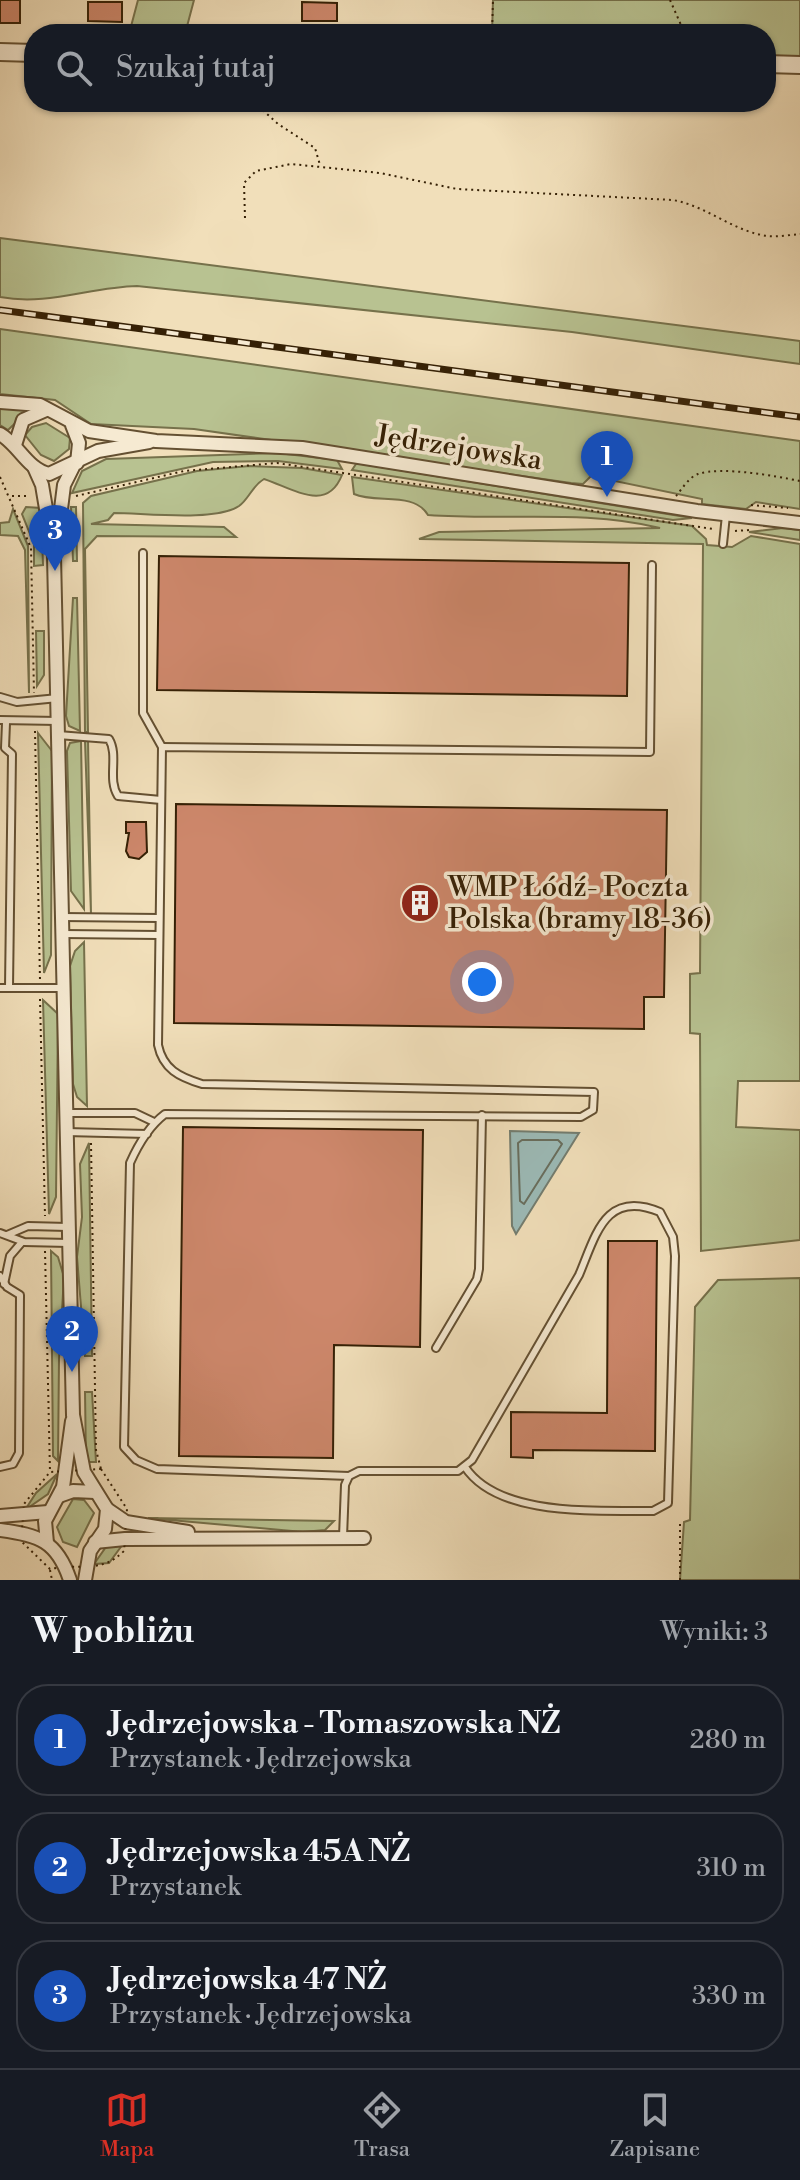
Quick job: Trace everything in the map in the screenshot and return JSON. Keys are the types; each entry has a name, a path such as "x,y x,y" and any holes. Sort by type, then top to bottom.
{"street":[{"path":"0,52 24,53"},
{"path":"776,64 800,65"},
{"name":"Jędrzejowska","path":"0,402 29,403 50,410 72,425 156,441 302,448 726,515 800,523"},
{"path":"15,445 23,420 33,413 50,410"},
{"path":"54,556 65,478 77,463 79,443 72,425"},
{"path":"0,434 15,445 34,467 42,485 54,556 73,1415 84,1472 107,1509 126,1522 227,1537"},
{"name":"Jędrzejowska","path":"34,467 57,473 98,451 156,441"},
{"path":"70,1580 47,1543 44,1528 48,1512 59,1496 73,1415"},
{"path":"59,1496 73,1491 95,1492"},
{"path":"85,1580 93,1547 105,1529 107,1509"},
{"path":"0,1516 48,1512"},
{"path":"0,1530 31,1535 47,1543"},
{"path":"59,1562 93,1547 227,1537 364,1538"}],"lane":[{"path":"723,544 726,515"},
{"path":"143,553 143,713 162,747 158,1045 161,1060 187,1079 202,1084 594,1092 593,1110 588,1116 165,1114 154,1122 130,1163 124,1447 136,1460 157,1469 349,1476 359,1471 446,1472 465,1467 579,1275 587,1250 607,1216 633,1205 660,1212 673,1237 675,1256 668,1503 653,1511 544,1508 488,1488 473,1479 465,1467"},
{"path":"162,747 650,752 652,565"},
{"path":"0,697 17,702 58,698"},
{"path":"9,988 12,754 5,748 3,721 58,721"},
{"path":"58,735 109,739 114,747 114,789 118,796 161,800"},
{"path":"62,917 159,918"},
{"path":"0,923 10,923"},
{"path":"63,934 159,935"},
{"path":"0,988 64,988"},
{"path":"66,1113 135,1113 154,1122"},
{"path":"436,1348 477,1279 479,1269 482,1115"},
{"path":"66,1132 147,1134"},
{"path":"4,1234 28,1226 68,1227"},
{"path":"4,1234 22,1242 69,1243"},
{"path":"4,1284 10,1256 22,1242"},
{"path":"0,1276 4,1284 20,1295 19,1453 13,1464 0,1467"},
{"path":"343,1537 345,1485 349,1476"}],"path":[{"path":"492,24 493,0"},
{"path":"670,0 681,24"},
{"path":"265,112 315,148 321,168"},
{"path":"245,218 244,183 256,171 291,164 380,173 457,189 673,200 699,206 745,230 769,236 800,234"},
{"path":"77,496 184,471 277,463 695,524"},
{"path":"676,496 694,476 701,473 728,472 800,481"},
{"path":"0,477 11,496 31,548 34,701"},
{"path":"11,496 40,496"},
{"path":"35,722 45,1226"},
{"path":"91,1132 97,1446 101,1469 126,1506 127,1515"},
{"path":"23,1508 50,1472 45,1243"},
{"path":"90,1471 101,1469"},
{"path":"50,1472 58,1472"},
{"path":"680,1522 680,1580"},
{"path":"20,1539 50,1569 52,1578"},
{"path":"94,1566 112,1562 124,1551 125,1544"},
{"path":"50,1569 59,1562"}],"green space":[{"path":"138,0 194,0 188,24 132,24"},
{"path":"493,0 800,0 800,57 776,56 776,24 492,24"},
{"path":"0,238 800,341 800,364 572,332 137,286 52,298 0,297"},
{"path":"0,329 800,441 800,509 756,502 746,509 702,504 702,499 591,476 583,484 571,483 194,429 91,424 55,400 0,394"},
{"path":"0,406 30,409 8,430 0,425"},
{"path":"46,423 70,438 69,449 54,461 41,455 25,435 32,427"},
{"path":"278,453 337,460 342,469 278,461 213,462 72,493 82,471 106,459"},
{"path":"356,464 692,518 673,520 352,470"},
{"path":"249,466 302,468 342,475 336,486 319,496 264,479 239,506 228,511 197,515 114,513 108,520 91,524 224,527 236,537 97,536 85,549 88,732 85,732 83,503 91,496 197,471"},
{"path":"352,477 692,526 706,539 707,545 732,547 751,536 800,544 800,1081 738,1081 736,1127 800,1130 800,1240 701,1251 700,1034 690,1033 690,974 700,973 703,544 419,539 439,532 660,528 573,517 428,515 414,503 404,500 354,494"},
{"path":"26,507 41,508 43,565 34,566 34,544 22,514"},
{"path":"71,507 76,507 77,561 73,561"},
{"path":"13,509 28,546 29,693 25,550 18,536 0,535 0,523 9,522"},
{"path":"783,528 800,530 800,540 749,532"},
{"path":"73,598 77,598 80,731 69,726 66,716"},
{"path":"36,631 44,631 44,675 37,686"},
{"path":"38,733 52,751 51,955 44,973"},
{"path":"88,740 91,914 85,741"},
{"path":"81,741 84,909 71,891 67,751 70,743"},
{"path":"84,942 87,1106 77,1097 73,1084 70,966 75,951"},
{"path":"43,1000 58,1014 56,1197 49,1214"},
{"path":"89,1143 92,1356 85,1356 77,1257 82,1217 80,1164"},
{"path":"51,1251 58,1257 64,1277 58,1461 53,1456"},
{"path":"800,1278 800,1580 680,1580 684,1522 690,1520 695,1307 718,1280"},
{"path":"85,1392 92,1392 96,1462 86,1462"},
{"path":"57,1474 48,1494 25,1510 36,1493"},
{"path":"73,1499 84,1500 94,1513 77,1547 63,1542 57,1527"},
{"path":"148,1518 334,1521 325,1530 303,1532"},
{"path":"123,1544 109,1563 94,1564 106,1547"}],"water":[{"path":"510,1131 579,1133 516,1234 512,1226"}],"building":[{"path":"0,0 20,0 20,23 0,23"},
{"path":"88,2 122,2 122,22 88,21"},
{"path":"302,2 337,3 337,21 302,21"},
{"path":"159,556 629,563 627,696 157,690"},
{"name":"WMP Łódź- Poczta Polska (bramy 18-36)","path":"176,804 667,810 664,997 644,997 644,1029 174,1023"},
{"path":"126,822 146,822 147,852 139,859 129,857 126,851 129,833 126,833"},
{"path":"183,1127 423,1130 420,1347 334,1345 333,1458 179,1456"},
{"path":"608,1241 657,1241 655,1451 533,1450 533,1458 511,1457 511,1412 607,1413"}],"railway":[{"path":"0,310 800,417"}],"place":[{"name":"Jędrzejowska - Tomaszowska NŻ","path":"607,497"},
{"name":"Jędrzejowska 47 NŻ","path":"55,571"},
{"name":"WMP Łódź- Poczta Polska (bramy 18-36)","path":"420,903"},
{"name":"Jędrzejowska 45A NŻ","path":"72,1372"}]}
